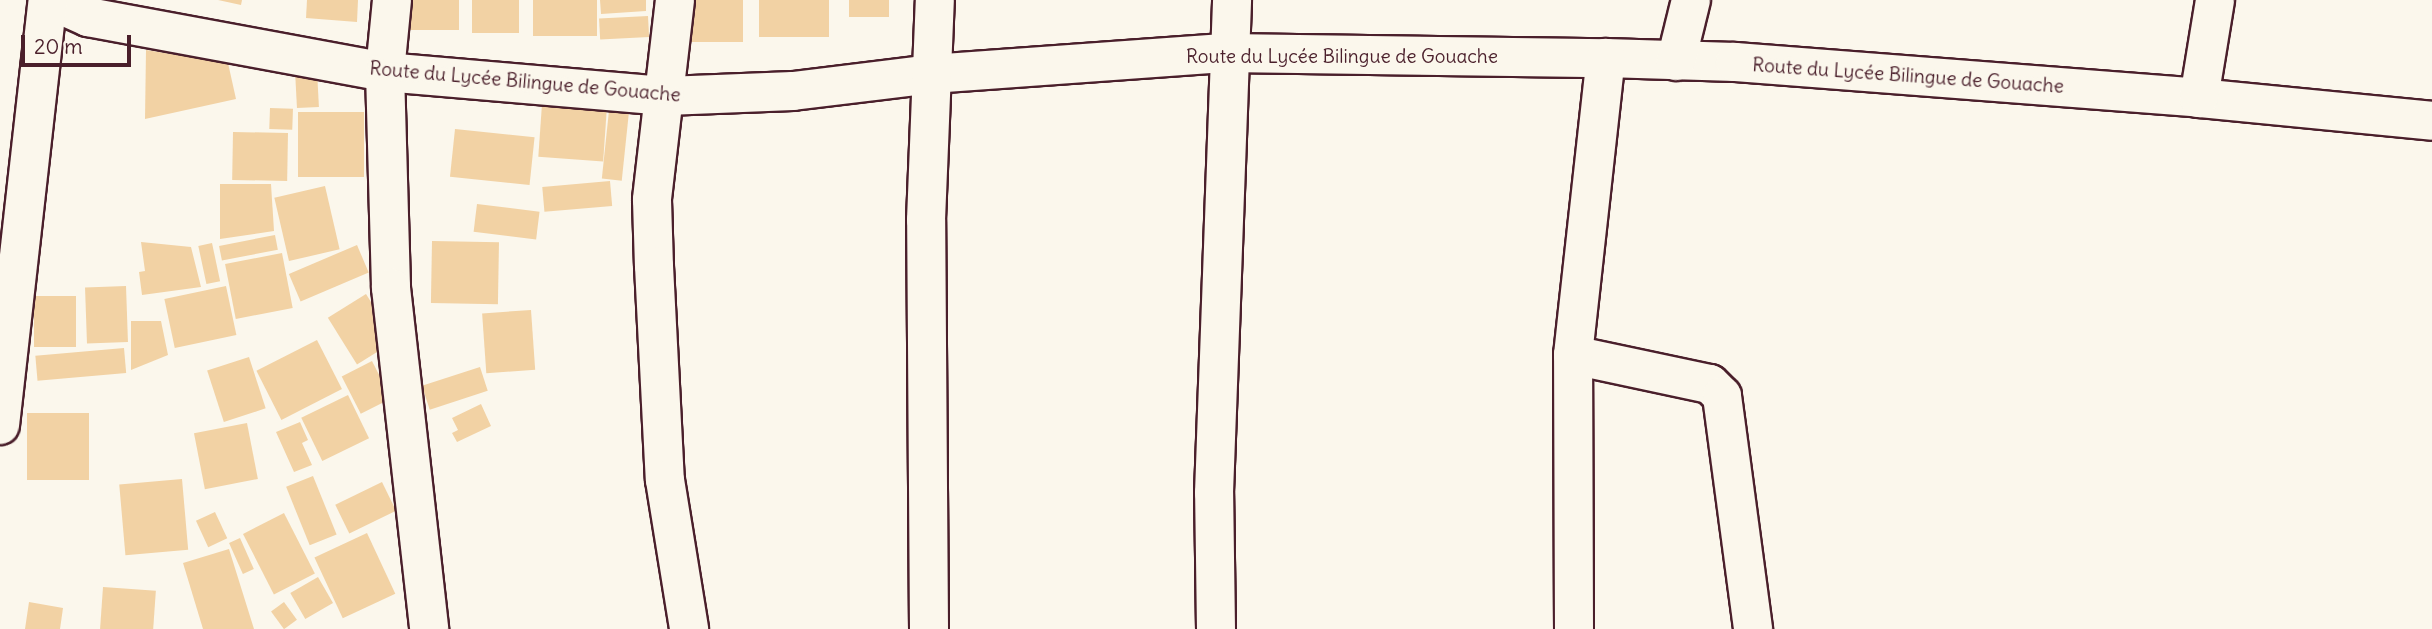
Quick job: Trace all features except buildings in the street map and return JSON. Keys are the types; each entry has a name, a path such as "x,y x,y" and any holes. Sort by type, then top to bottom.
{"street":[{"name":"Route du Lycée Bilingue de Gouache","path":"49,0 88,17 385,72 666,96 793,91 930,74 1227,53 1606,58 2199,98 2432,121"},
{"path":"0,425 49,0"},
{"path":"392,0 385,72 391,288 429,629"},
{"path":"675,0 652,200 665,480 689,629"},
{"path":"929,629 926,220 930,74 936,0"},
{"path":"1216,629 1214,494 1227,53 1232,0"},
{"path":"1676,61 1691,0"},
{"path":"2199,98 2215,0"},
{"path":"1574,629 1573,355 1606,58"},
{"path":"1573,355 1710,384 1722,396 1753,629"}]}
